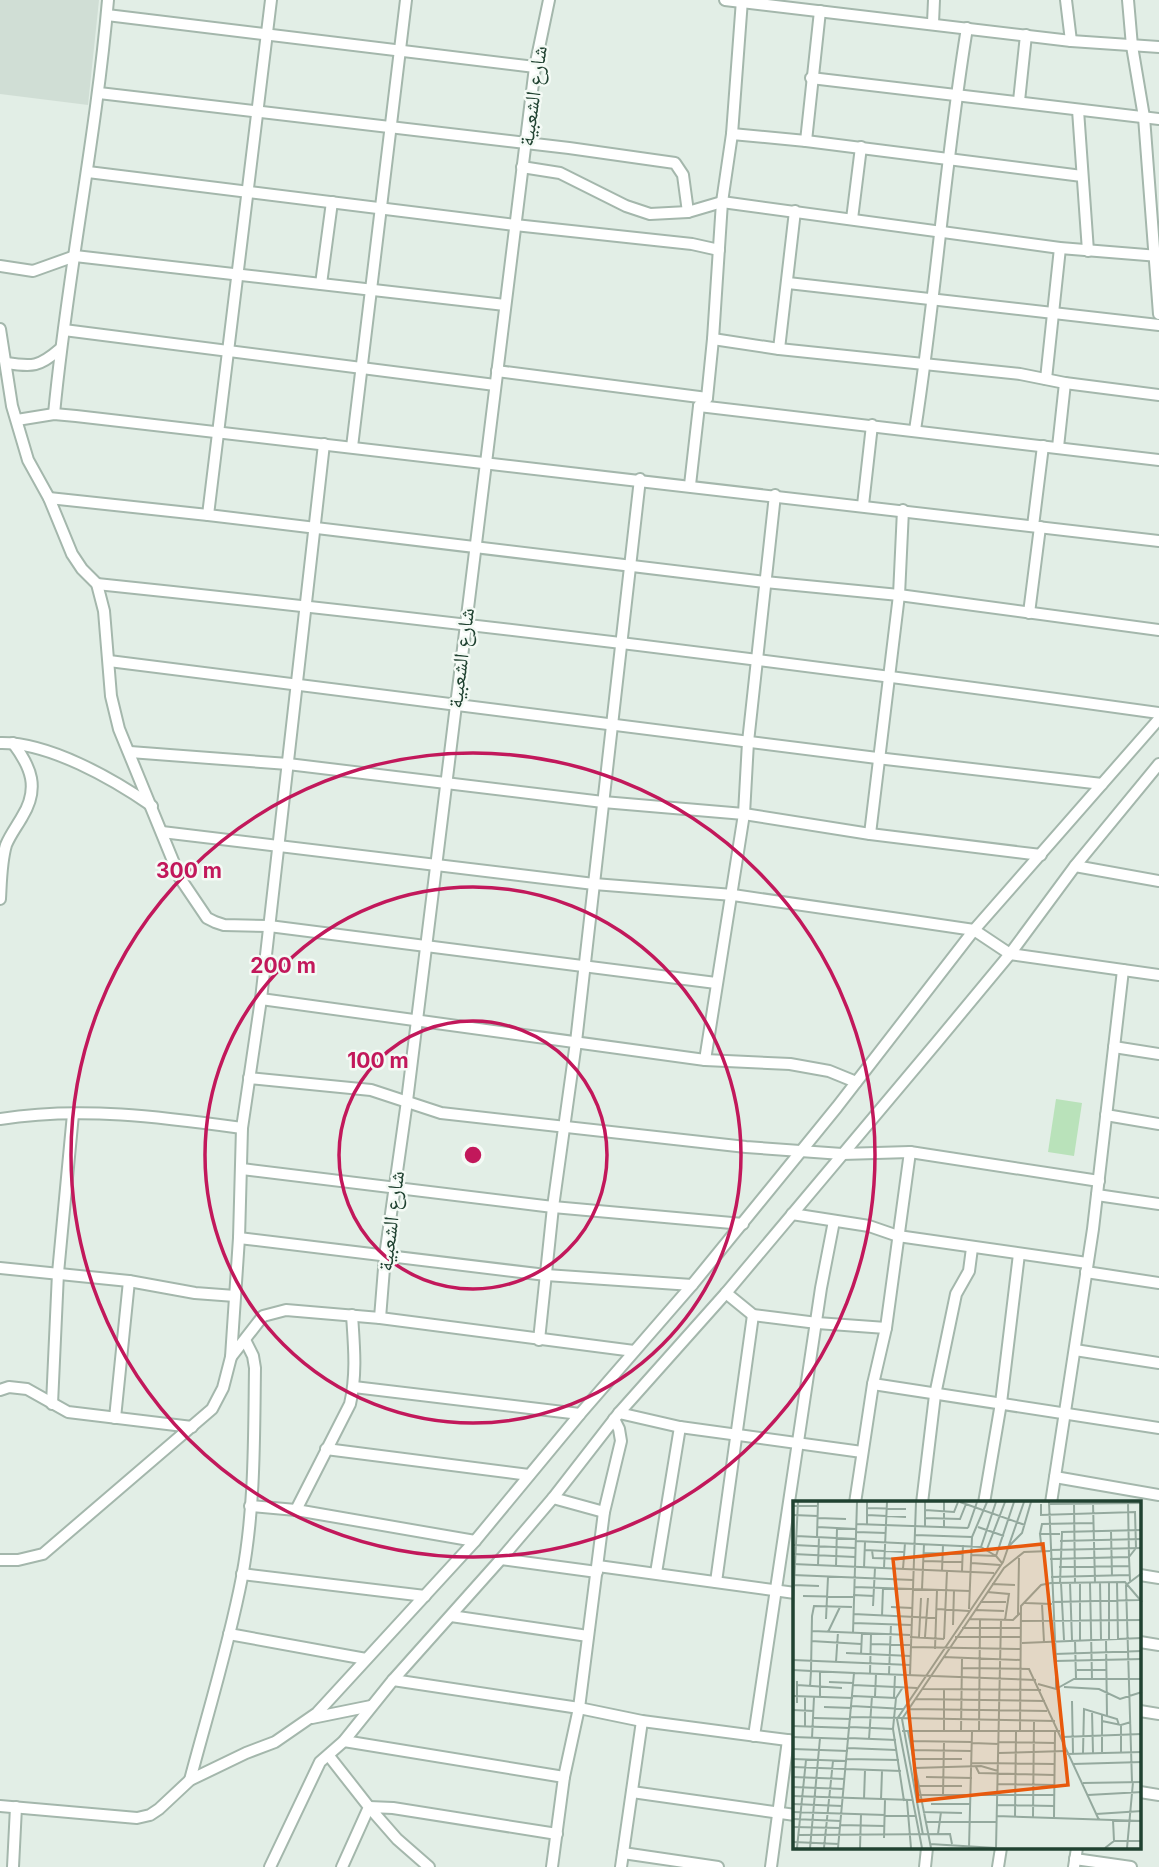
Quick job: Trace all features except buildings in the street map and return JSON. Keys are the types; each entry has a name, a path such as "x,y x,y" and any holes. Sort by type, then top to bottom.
{"street":[{"path":"54,414 60,349 99,93 108,0"},
{"path":"208,515 271,0"},
{"path":"352,447 406,0"},
{"name":"شارع الشعبية","path":"380,1318 525,143 535,67 549,0"},
{"path":"725,0 1071,41 1159,47"},
{"path":"933,23 934,0"},
{"path":"1066,0 1071,41"},
{"path":"1128,0 1132,46 1144,117 1159,314"},
{"path":"690,485 713,339 722,202 732,134 742,1"},
{"path":"806,141 820,11"},
{"path":"107,15 535,67"},
{"path":"915,430 956,96 967,28"},
{"path":"1019,101 1026,35"},
{"path":"811,78 1159,119"},
{"path":"99,93 675,163 683,175 688,212"},
{"path":"1078,110 1088,251"},
{"path":"732,134 861,147 1082,176"},
{"path":"852,219 861,147"},
{"path":"522,167 560,173 626,206 650,214 688,212 722,202 1060,248 1156,256"},
{"path":"88,172 692,244 719,250"},
{"path":"321,284 332,202"},
{"path":"779,349 795,211"},
{"path":"1046,379 1060,248"},
{"path":"0,265 33,271 75,256 505,305"},
{"path":"788,283 1159,325"},
{"path":"0,329 12,406 28,460 49,498 72,554 97,584 104,611 111,696 119,729 180,878 207,918 224,925 269,926 716,983"},
{"path":"64,330 495,385"},
{"path":"713,339 1159,395"},
{"path":"5,372 40,364 60,349"},
{"path":"497,371 872,425 1159,460"},
{"path":"1058,446 1065,383"},
{"path":"0,411 12,406"},
{"path":"17,420 54,414 486,461 1159,541"},
{"path":"863,505 872,425"},
{"path":"0,1560 18,1560 43,1554 212,1409 223,1388 231,1357 239,1238 242,1128 261,999 324,444"},
{"path":"1029,613 1043,446"},
{"path":"539,1340 640,479"},
{"path":"705,1060 744,814 748,741 775,495"},
{"path":"49,498 765,582 898,595 1159,630"},
{"path":"870,834 898,595 903,510"},
{"path":"97,584 466,623 757,658 1159,713"},
{"path":"109,661 1102,784"},
{"path":"0,1806 137,1818 150,1815 190,1780 275,1742 310,1718 475,1541 580,1414 692,1286 802,1151 974,930 1159,719"},
{"path":"0,743 13,743 51,753 102,774 152,806"},
{"path":"0,899 6,845 32,793 31,775 26,761 13,743"},
{"path":"130,752 288,764 603,802 744,814 870,834 1041,855"},
{"path":"270,1867 320,1762 344,1741 393,1680 553,1498 616,1416 726,1293 1010,954 1075,866 1159,764"},
{"path":"162,832 594,884 733,895 974,930 1010,954 1159,975"},
{"path":"1075,866 1159,881"},
{"path":"1051,1501 1099,1181 1123,971"},
{"path":"261,999 705,1060 790,1064 829,1071 856,1082"},
{"path":"1114,1047 1159,1054"},
{"path":"249,1078 370,1090 441,1114 746,1147 842,1154 910,1152 1099,1181"},
{"path":"0,1119 37,1113 73,1114 171,1118 242,1128"},
{"path":"52,1404 58,1273 73,1114"},
{"path":"1106,1115 1159,1124"},
{"path":"855,1501 873,1384 886,1328 910,1152"},
{"path":"242,1169 554,1207 743,1224"},
{"path":"1097,1195 1159,1204"},
{"path":"792,1213 869,1226 898,1236 1019,1254 1159,1283"},
{"path":"754,1736 821,1288 834,1221"},
{"path":"239,1238 546,1275 692,1286"},
{"path":"922,1501 935,1395 956,1294 969,1271 972,1248"},
{"path":"984,1501 1001,1403 1019,1254"},
{"path":"0,1268 128,1281 195,1293 235,1296"},
{"path":"115,1418 128,1281"},
{"path":"726,1293 753,1315 817,1324 886,1328"},
{"path":"231,1357 263,1317 286,1310 380,1318 634,1352"},
{"path":"296,1510 349,1404 354,1387 352,1315"},
{"path":"716,1582 753,1315"},
{"path":"190,1780 242,1574 254,1476 255,1368 253,1356 245,1340"},
{"path":"1075,1350 1159,1363"},
{"path":"873,1384 1159,1429"},
{"path":"0,1390 20,1387 68,1412 192,1427"},
{"path":"354,1387 580,1414"},
{"path":"616,1416 862,1451"},
{"path":"552,1867 564,1777 579,1708 604,1512 621,1441 616,1416"},
{"path":"656,1573 680,1427"},
{"path":"326,1450 529,1475"},
{"path":"1055,1477 1159,1495"},
{"path":"1128,1501 1130,1491"},
{"path":"553,1498 604,1512"},
{"path":"250,1506 296,1510 475,1541"},
{"path":"501,1559 656,1573 793,1593"},
{"path":"242,1574 425,1596"},
{"path":"451,1616 588,1636"},
{"path":"229,1634 366,1660"},
{"path":"393,1680 579,1708 642,1721 792,1741 778,1812 771,1867"},
{"path":"310,1718 371,1706"},
{"path":"621,1867 642,1721"},
{"path":"344,1741 564,1777"},
{"path":"329,1756 397,1839 429,1867"},
{"path":"632,1792 793,1815"},
{"path":"13,1867 16,1807"},
{"path":"369,1807 393,1808 557,1834"},
{"path":"342,1867 369,1807"},
{"path":"623,1853 718,1867"},
{"path":"1075,1858 1131,1867"}],"shaded area":[{"path":"0,0 99,0 88,105 0,94"}],"green space":[{"path":"1056,1099 1082,1103 1074,1156 1048,1152"}]}
